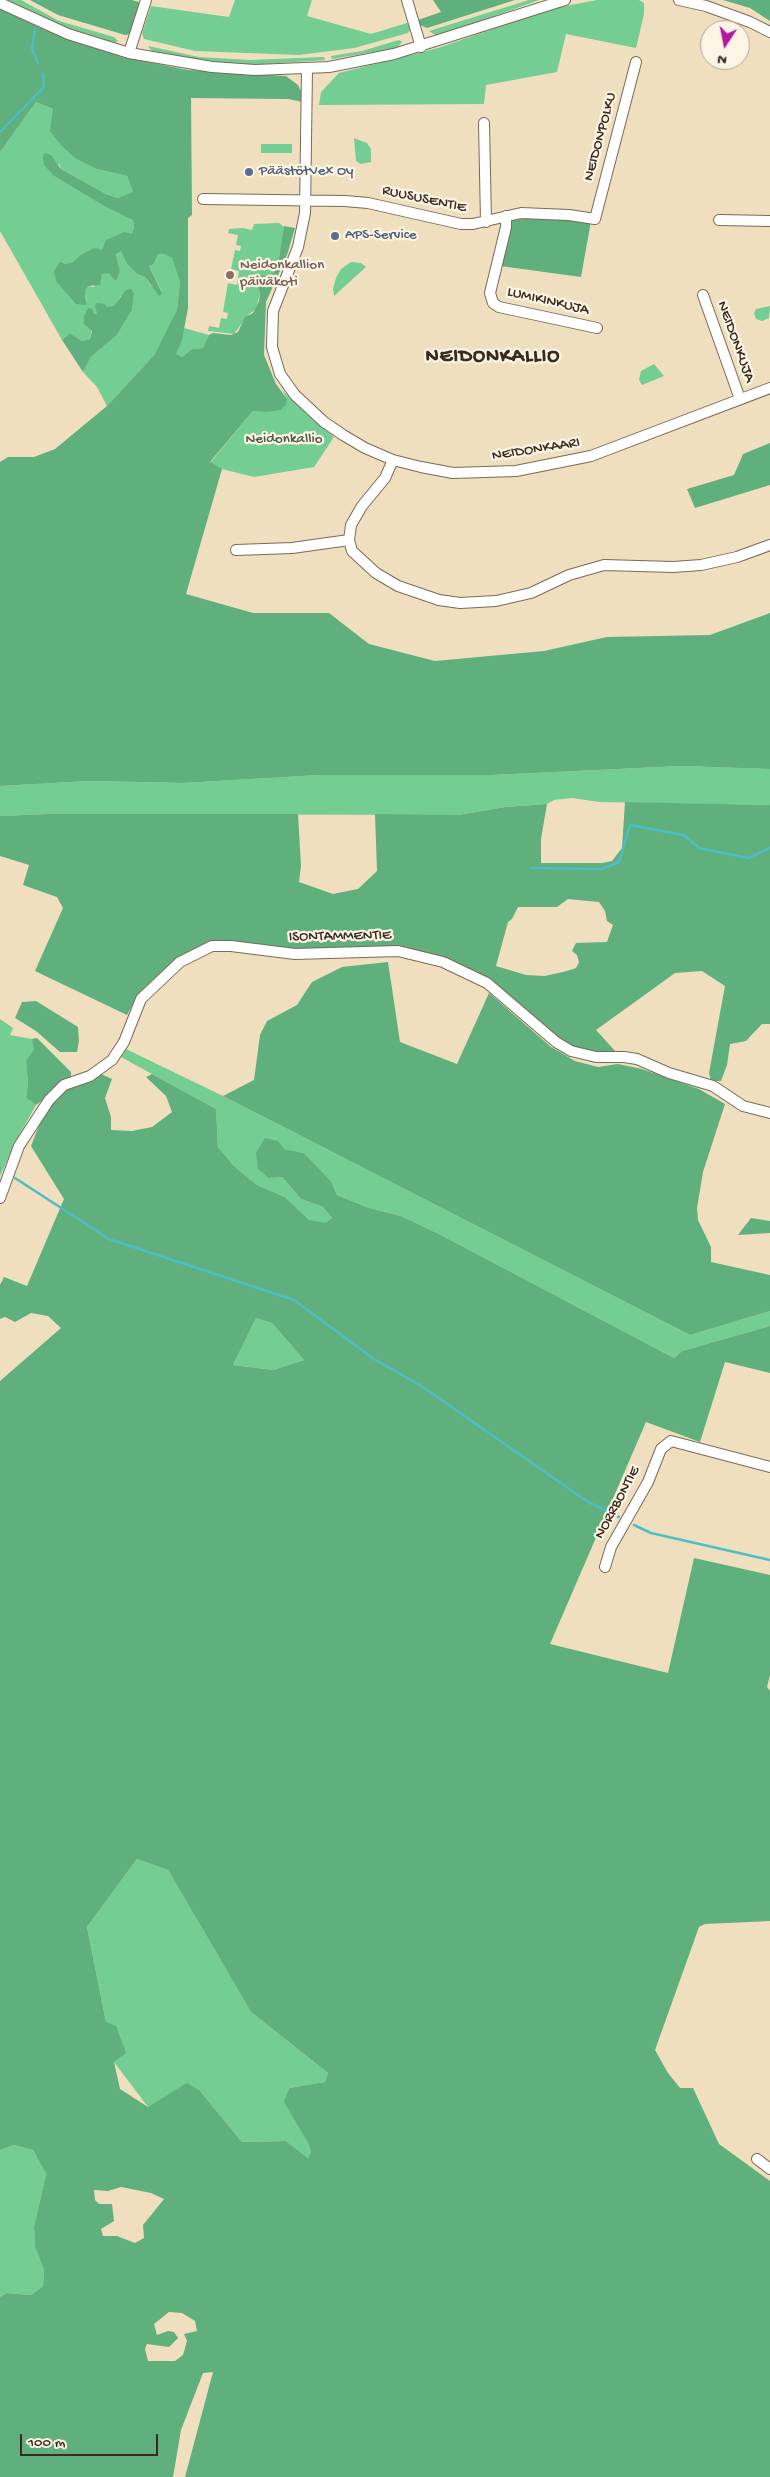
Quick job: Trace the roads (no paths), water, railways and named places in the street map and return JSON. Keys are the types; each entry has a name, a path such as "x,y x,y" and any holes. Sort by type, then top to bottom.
{"street":[{"path":"130,53 146,0"},
{"path":"406,0 421,47"},
{"path":"0,3 68,34 130,53 212,67 255,70 307,69 362,61 421,47 565,0"},
{"path":"679,0 706,6 750,22 770,32"},
{"name":"NEIDONPOLKU","path":"595,219 636,62"},
{"name":"NEIDONKAARI","path":"307,69 306,200 298,247 272,311 270,330 275,360 280,374 295,395 324,422 365,448 393,460 453,473 491,473 533,469 606,452 770,388"},
{"path":"484,123 486,222"},
{"name":"RUUSUSENTIE","path":"203,199 368,203 460,224 486,222 506,216 538,213 595,219"},
{"name":"LUMIKINKUJA","path":"506,216 506,227 490,293 493,303 499,307 597,328"},
{"path":"719,220 770,221"},
{"name":"NEIDONKUJA","path":"703,295 740,399"},
{"path":"393,460 385,478 354,518 349,531 352,551 360,561 398,586 439,600 470,603 512,599 531,593 569,575 604,566 673,567 701,565 738,557 770,546"},
{"path":"236,550 292,548 349,540"},
{"name":"ISONTAMMENTIE","path":"0,1198 19,1146 48,1100 64,1085 90,1076 112,1060 124,1042 141,999 180,962 212,946 231,946 295,954 398,951 443,962 487,983 556,1042 571,1051 596,1057 637,1059 669,1072 707,1083 743,1106 770,1113"},
{"name":"NORRBONTIE","path":"605,1567 611,1548 648,1482 660,1449 671,1441 770,1467"},
{"path":"757,2159 770,2169"}],"waterway":[{"path":"35,29 32,49 38,63"},
{"path":"0,132 44,87 43,74"},
{"path":"531,868 602,869 619,862 630,825 684,835 699,848 748,858 770,848"},
{"path":"15,1178 109,1239 294,1300 374,1359 423,1387 588,1502 619,1517"},
{"path":"634,1525 651,1533 770,1560"}],"place":[{"name":"PäästötVex Oy","path":"249,172"},
{"name":"APS-Service","path":"335,236"},
{"name":"Neidonkallion päiväkoti","path":"230,275"}],"district":[{"name":"NEIDONKALLIO","path":"493,358"}],"park label":[{"name":"Neidonkallio","path":"284,440"}]}
